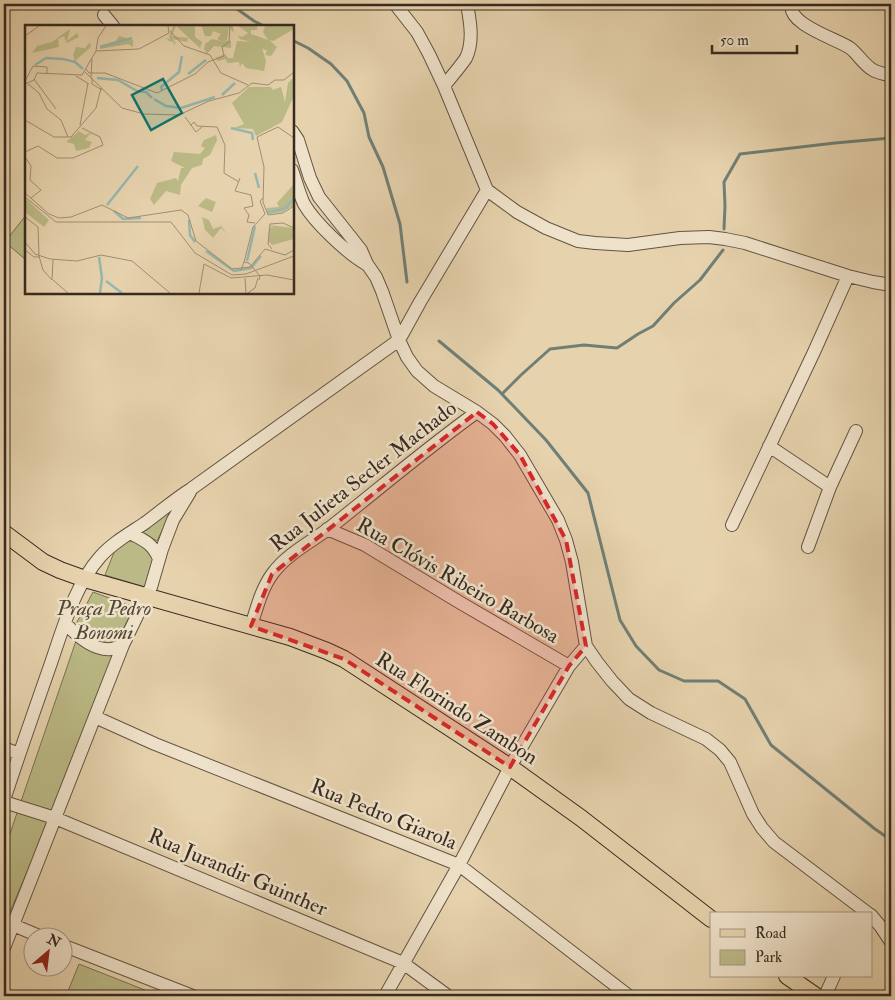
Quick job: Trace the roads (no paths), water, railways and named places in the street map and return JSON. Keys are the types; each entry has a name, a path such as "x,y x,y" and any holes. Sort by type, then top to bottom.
{"main road":[{"name":"Rua Florindo Zambon","path":"4,533 43,562 60,570 290,637 344,659 510,767 581,818 710,919"},
{"path":"791,978 816,996"}],"street":[{"path":"395,4 417,32 444,86 487,190 517,212 546,228 578,241 628,245 680,238 709,237 724,239 745,243 848,276 891,285"},
{"path":"444,86 466,57 471,41 471,27 467,4"},
{"path":"792,4 792,12 800,22 839,41 872,70 891,76"},
{"path":"104,15 112,25"},
{"path":"294,134 298,140 310,178 319,197 361,250 366,264"},
{"path":"310,178 294,174 305,205 312,216 338,242 366,264 376,277 399,340 407,357 417,371 434,386 493,424 520,455 558,520 566,540 572,562 586,646 597,662 629,699 651,713 706,739 720,750 730,762 753,814 774,842 857,909"},
{"path":"4,801 65,623 77,593 100,556 180,496 399,340 487,190"},
{"path":"732,525 848,276"},
{"name":"Rua Julieta Secler Machado","path":"251,626 263,589 272,574 283,562 327,530 477,412"},
{"path":"808,547 830,487 856,431"},
{"path":"769,446 830,487"},
{"path":"4,948 123,645 154,579 173,520 191,490"},
{"name":"Rua Clóvis Ribeiro Barbosa","path":"327,530 365,545 569,666"},
{"path":"130,533 150,545 159,559"},
{"path":"65,623 73,632 93,646 111,649 123,645"},
{"path":"385,996 510,767 569,666 586,646"},
{"name":"Rua Pedro Giarola","path":"95,717 155,744 458,865 629,996"},
{"path":"4,748 19,754"},
{"name":"Rua Jurandir Guinther","path":"4,801 55,818 403,963 448,996"},
{"path":"13,925 22,929"},
{"path":"876,928 891,942"},
{"path":"72,949 193,996"},
{"path":"824,996 833,978"}],"waterway":[{"path":"230,4 262,25"},
{"path":"294,41 331,64 347,81 364,113 369,137 383,167 400,224 407,282"},
{"path":"724,229 724,182 740,154 891,138"},
{"path":"502,394 550,349 584,345 617,348 653,326 674,303 700,280 723,250"},
{"path":"439,341 498,390 546,440 588,493 620,620 636,646 659,670 684,681 718,681 745,699 771,745 891,840"}],"park label":[{"name":"Praça Pedro Bonomi","path":"104,620"}]}
